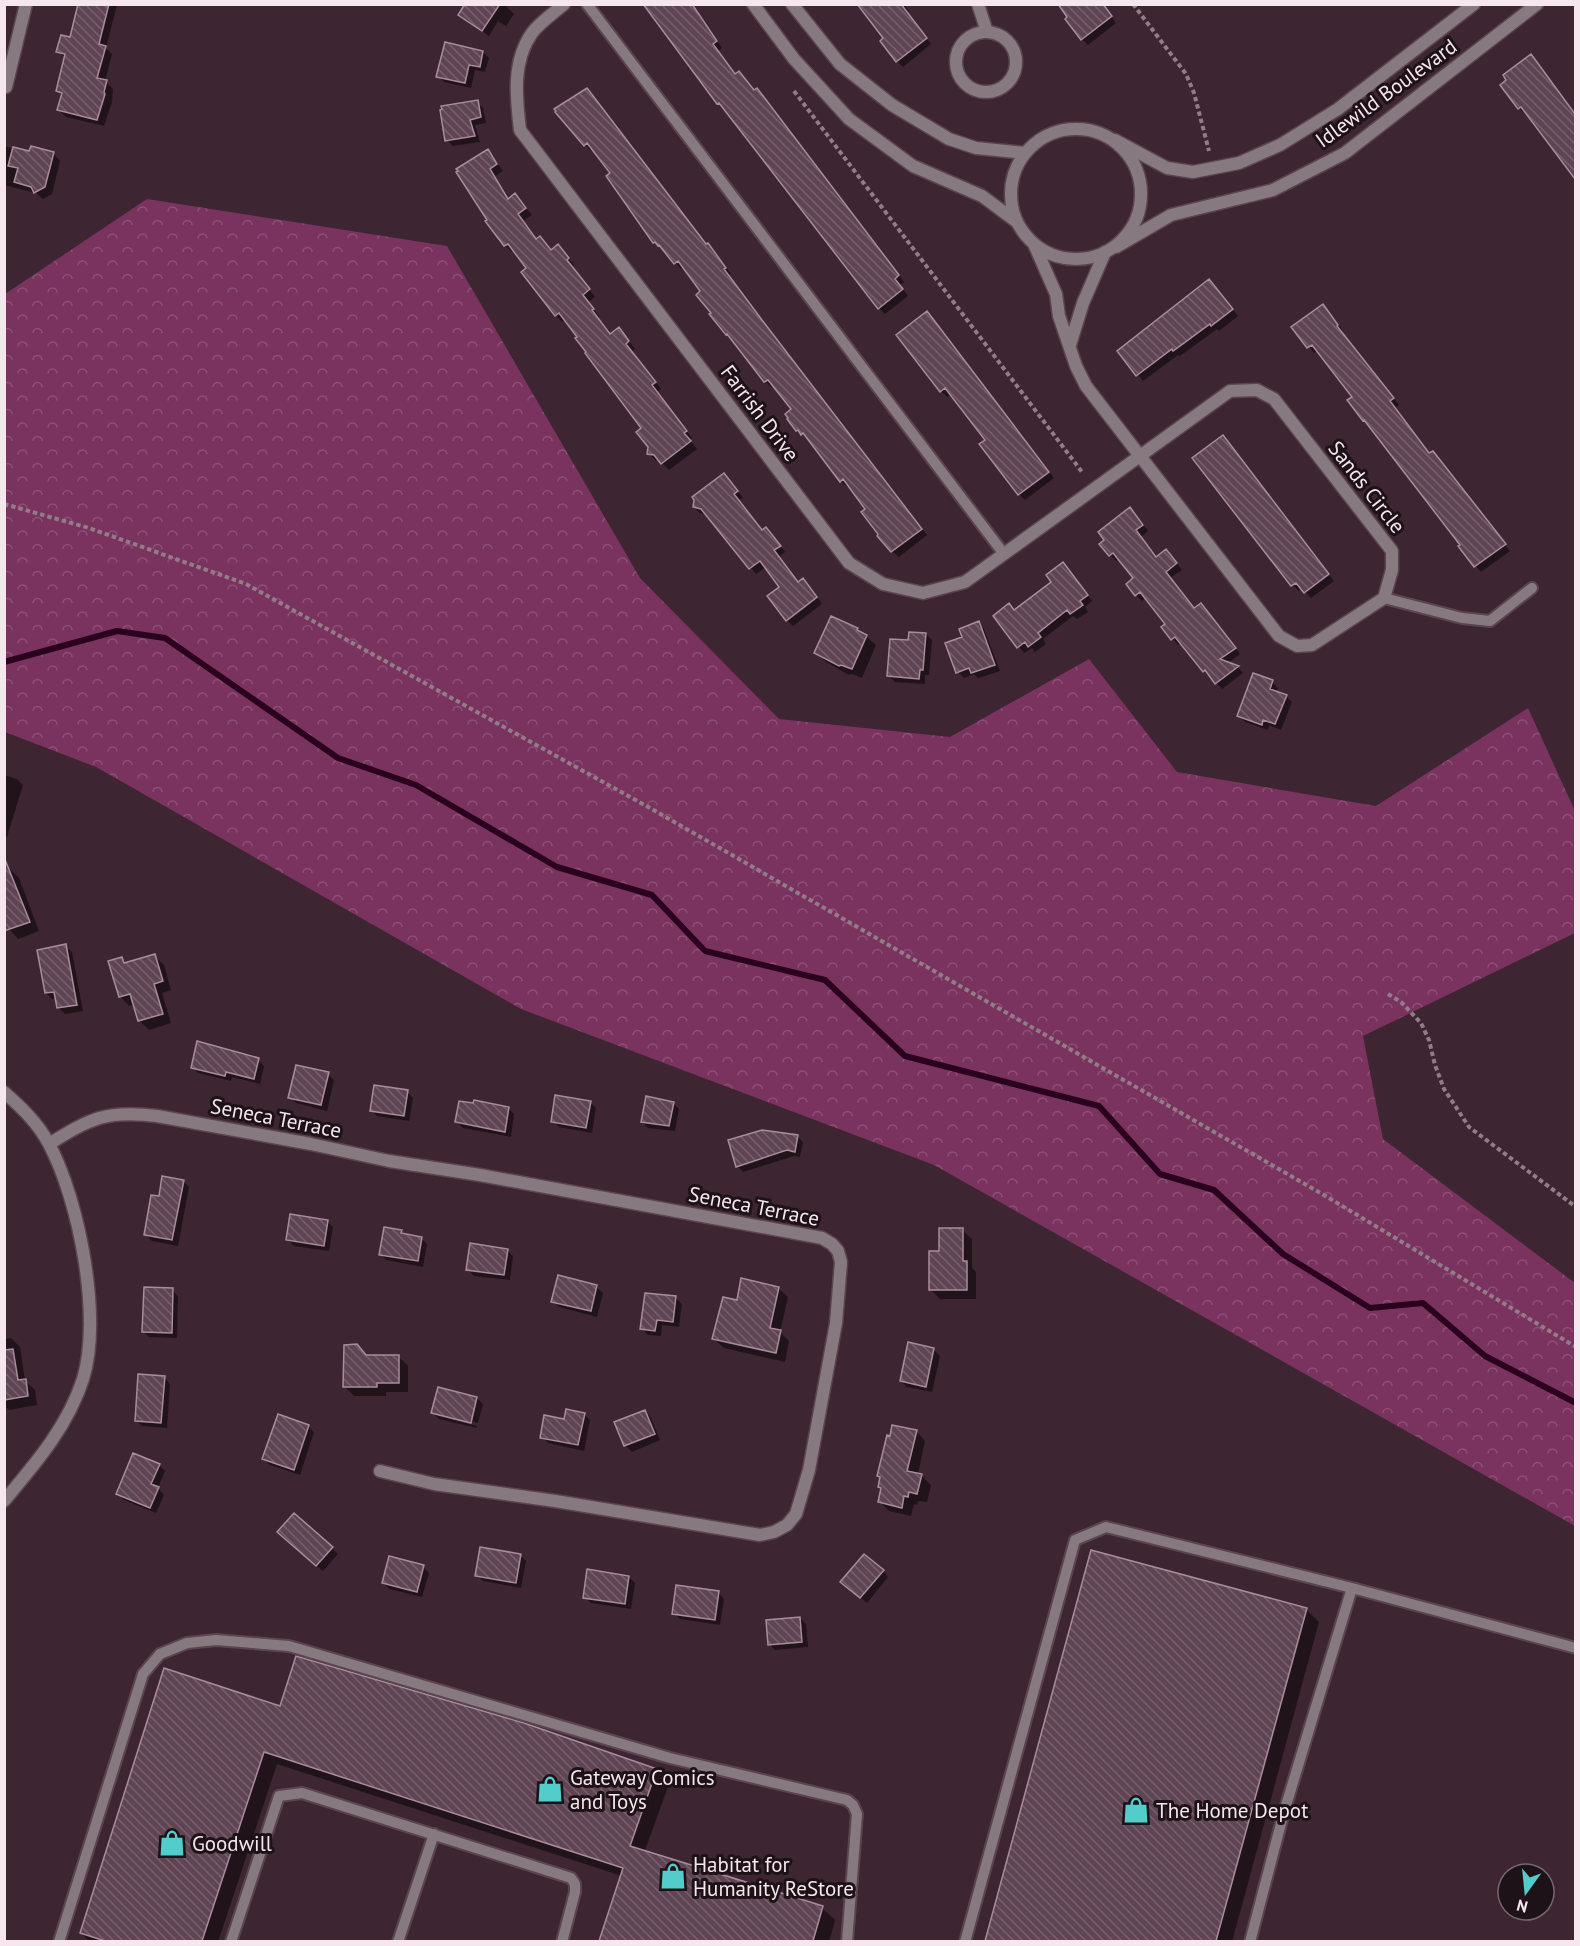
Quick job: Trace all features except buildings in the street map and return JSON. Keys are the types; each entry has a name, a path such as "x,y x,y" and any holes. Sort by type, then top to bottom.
{"street":[{"path":"6,87 26,4"},
{"name":"Farrish Drive","path":"564,4 533,31 519,56 516,99 520,130 849,563 883,584 923,593 965,582 1142,456"},
{"path":"753,4 794,59 849,119 913,166 982,196 1017,223 1034,244 1056,294 1059,316 1076,366 1086,386 1279,636 1297,646 1312,645 1383,598"},
{"path":"792,4 840,64 891,105 949,139 976,148 1025,153"},
{"path":"978,4 987,32"},
{"name":"Idlewild Boulevard","path":"1114,140 1167,168 1193,172 1239,163 1280,145 1338,110 1474,4"},
{"name":"Idlewild Boulevard","path":"1111,249 1171,215 1273,189 1345,153 1537,4"},
{"path":"987,32 1005,39 1015,55 1016,65 1009,83 992,92 982,93 964,84 956,65 956,55 968,38 987,32"},
{"path":"1017,223 1012,209 1011,189 1015,170 1025,153 1040,139 1058,131 1077,128 1097,132 1114,140 1129,155 1139,173 1142,193 1139,214 1130,232 1111,249 1096,256 1075,260 1053,255 1034,244"},
{"path":"1070,345 1083,303 1111,249"},
{"name":"Sands Circle","path":"1142,456 1230,391 1257,390 1274,399 1392,551 1392,570 1383,598"},
{"path":"4,1092 26,1113 49,1144 62,1172 74,1209 86,1263 90,1326 89,1349 83,1378 69,1413 51,1443 4,1501"},
{"name":"Seneca Terrace","path":"49,1144 84,1122 108,1115 133,1113 157,1116 311,1144 389,1161 480,1175 822,1238 838,1251 841,1262 836,1323 809,1470 796,1514 787,1525 774,1532 760,1534 434,1484 380,1471"}],"lane":[{"path":"587,4 1004,554"},
{"path":"1383,598 1462,618 1490,621 1532,588"},
{"path":"964,1941 1076,1540 1106,1527 1352,1588 1575,1648"},
{"path":"1250,1941 1284,1812 1352,1588"},
{"path":"59,1941 142,1674 160,1654 187,1643 216,1640 289,1646 670,1758 847,1800 853,1805 857,1814 847,1941"},
{"path":"231,1941 279,1796 302,1793 571,1878 575,1884 575,1892 562,1941"},
{"path":"398,1941 434,1834"}],"path":[{"path":"1133,4 1186,74 1194,93 1209,151"},
{"path":"794,92 1082,472"},
{"path":"4,504 89,528 246,584 661,814 1324,1196 1575,1347"},
{"path":"1388,994 1401,1002 1421,1023 1429,1040 1444,1089 1468,1127 1575,1207"}],"green space":[{"path":"147,199 447,246 640,578 779,719 950,737 1089,659 1177,772 1376,806 1528,708 1575,811 1575,933 1363,1036 1383,1139 1575,1283 1575,1526 934,1165 521,1009 96,767 5,732 5,294"}],"waterway":[{"path":"4,662 117,631 165,638 338,758 416,785 557,867 652,895 705,951 825,980 905,1056 1099,1106 1160,1174 1214,1190 1283,1254 1370,1308 1423,1303 1485,1356 1576,1403"}],"place":[{"name":"Gateway Comics and Toys","path":"550,1789"},
{"name":"The Home Depot","path":"1136,1810"},
{"name":"Goodwill","path":"172,1843"},
{"name":"Habitat for Humanity ReStore","path":"673,1876"}]}
